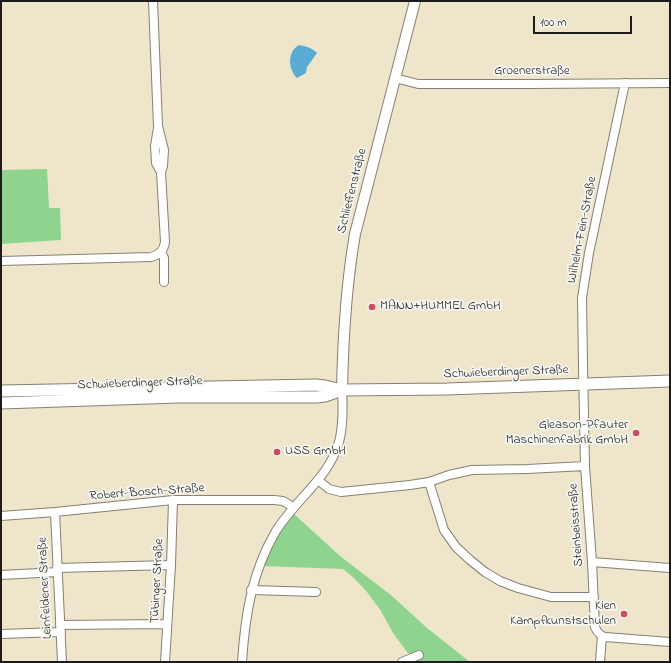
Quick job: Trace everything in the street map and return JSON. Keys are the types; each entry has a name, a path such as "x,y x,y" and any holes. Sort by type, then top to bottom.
{"main road":[{"name":"Schwieberdinger Straße","path":"1,403 178,397 325,386 342,390 670,381"},
{"name":"Schwieberdinger Straße","path":"1,391 259,391"},
{"path":"23,391 23,402"}],"street":[{"path":"1,261 151,257 161,252 164,247 161,172 156,162 155,146 158,126 154,1"},
{"name":"Schlieffenstraße","path":"342,390 344,325 350,264 355,234 415,1"},
{"name":"Groenerstraße","path":"395,78 418,84 670,83"},
{"name":"Wilhelm-Fein-Straße","path":"583,384 582,298 589,253 626,83"},
{"path":"161,252 164,258 164,282"},
{"name":"Steinbeisstraße","path":"583,384 585,466 595,627 597,632 602,636 600,662"},
{"path":"242,662 246,617 251,590 267,548 276,531 293,507 318,480 331,462 339,442 342,415 342,390"},
{"path":"1,403 7,408 40,406 48,401"},
{"path":"318,480 330,488 341,492 429,482 448,475 472,470 585,466"},
{"path":"429,482 444,530 456,547 485,572 500,581 518,588 551,597 594,597"},
{"name":"Robert-Bosch-Straße","path":"1,516 173,500 274,500 283,501 293,507"},
{"name":"Tübinger Straße","path":"165,662 171,565 173,500"},
{"name":"Leinfeldener Straße","path":"55,512 62,662"},
{"path":"592,562 670,568"},
{"path":"1,575 57,570 171,565"},
{"path":"251,590 316,592"},
{"path":"1,634 60,628 167,624"},
{"path":"602,636 670,642"},
{"path":"402,662 419,655"}],"green space":[{"path":"47,169 49,208 60,208 61,240 1,244 1,170"},
{"path":"294,514 340,556 392,596 427,628 470,662 418,662 407,652 393,633 381,611 367,592 343,569 263,566 273,541"}],"water":[{"path":"299,45 309,48 317,53 307,67 306,73 297,78 292,70 290,61 292,52"}],"place":[{"name":"MANN+HUMMEL GmbH","path":"372,307"},
{"name":"Gleason-Pfauter Maschinenfabrik GmbH","path":"636,433"},
{"name":"USS GmbH","path":"277,452"},
{"name":"Kien Kampfkunstschulen","path":"624,614"}]}
